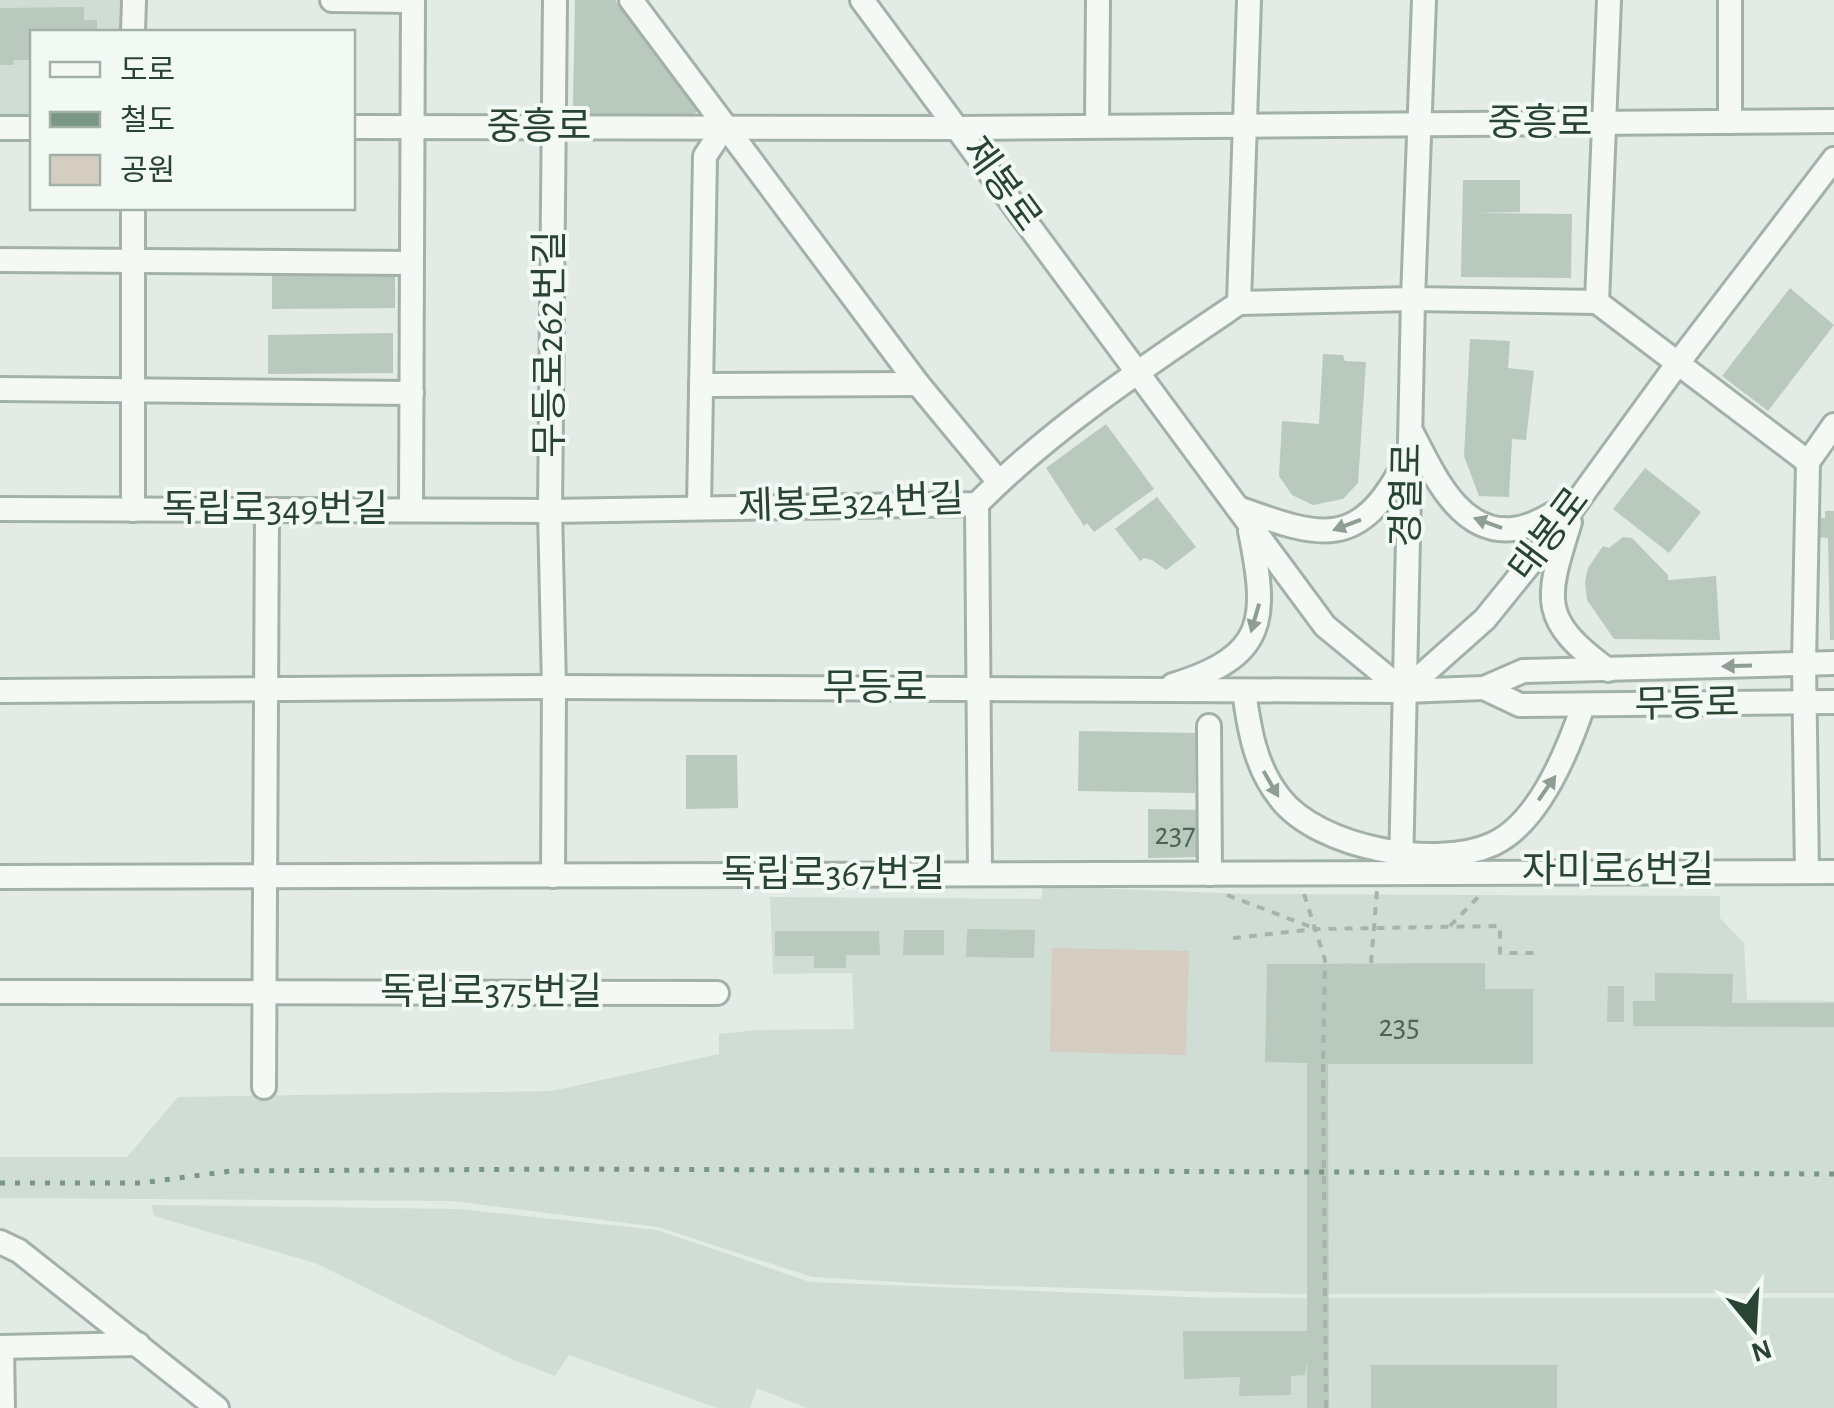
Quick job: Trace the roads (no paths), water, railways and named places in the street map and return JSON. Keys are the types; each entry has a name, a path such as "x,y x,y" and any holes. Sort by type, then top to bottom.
{"street":[{"path":"134,0 134,30"},
{"path":"332,0 413,1 412,510"},
{"name":"무등로262번길","path":"553,876 550,510 555,0"},
{"path":"630,0 918,384 998,482"},
{"name":"제봉로","path":"862,0 1325,626 1404,691"},
{"path":"1081,0 1098,12 1097,125"},
{"path":"1240,303 1249,0"},
{"name":"경열로","path":"1393,865 1404,691 1424,0"},
{"path":"1598,302 1609,0"},
{"path":"1730,122 1730,8 1753,0"},
{"name":"중흥로","path":"355,127 958,128 1834,121"},
{"path":"724,126 705,156 701,385 918,384"},
{"path":"0,128 30,128"},
{"name":"태봉로","path":"1404,691 1485,618 1553,534 1678,362 1834,160"},
{"path":"133,210 133,510"},
{"path":"0,260 412,263"},
{"path":"1138,372 1240,303 1598,302 1808,462"},
{"name":"제봉로324번길","path":"550,510 977,504 998,482 1138,372"},
{"name":"제봉로324번길","path":"698,508 701,385"},
{"path":"0,388 412,394"},
{"path":"1807,872 1804,664 1808,462 1834,425"},
{"path":"1410,428 1445,492 1483,524 1514,529 1533,524 1577,500"},
{"path":"1156,691 1218,670 1236,658 1248,642 1261,597 1243,515 1298,530 1328,532 1348,526 1373,514 1409,455"},
{"path":"1577,500 1554,576 1554,604 1563,631 1608,670"},
{"path":"977,504 980,874"},
{"name":"독립로349번길","path":"0,509 550,510"},
{"path":"264,1087 266,510"},
{"name":"무등로","path":"0,690 554,687 1404,691 1484,688 1523,670 1834,663"},
{"name":"무등로","path":"1484,688 1520,705 1834,702"},
{"path":"1244,691 1249,728 1260,764 1282,802 1324,831 1393,865 1494,844 1504,836 1540,799 1558,772 1583,706"},
{"path":"1210,726 1210,874"},
{"name":"독립로367번길","path":"0,877 1210,874 1393,865"},
{"name":"자미로6번길","path":"1393,865 1834,872"},
{"name":"독립로375번길","path":"0,992 716,993"},
{"path":"0,1242 19,1251 218,1408"},
{"path":"3,1408 1,1347 138,1344"}],"railway":[{"path":"0,1183 141,1183 231,1171 571,1169 1834,1174"}]}
